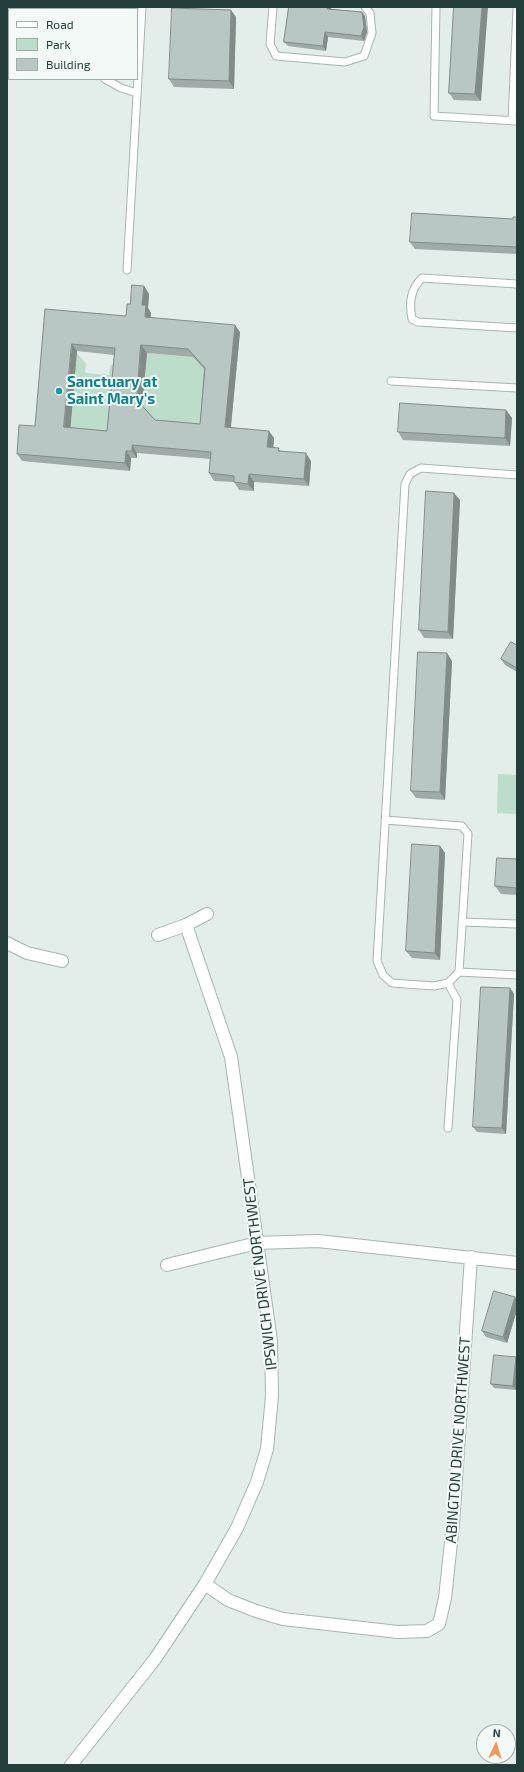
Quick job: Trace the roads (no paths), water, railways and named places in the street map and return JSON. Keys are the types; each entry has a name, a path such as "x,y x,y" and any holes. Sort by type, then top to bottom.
{"street":[{"path":"158,935 186,925 207,914"},
{"name":"IPSWICH DRIVE NORTHWEST","path":"77,1763 155,1659 204,1584 237,1528 258,1482 267,1449 272,1396 271,1341 231,1057 186,925"},
{"path":"7,943 27,953 62,961"},
{"path":"167,1265 257,1243 318,1241 517,1263"},
{"name":"ABINGTON DRIVE NORTHWEST","path":"204,1584 228,1600 256,1611 284,1619 398,1632 427,1631 439,1624 445,1598 452,1524 471,1257"}],"lane":[{"path":"138,76 142,7"},
{"path":"273,7 270,44 276,56 345,62 364,56 372,33 370,13 365,7"},
{"path":"436,7 434,116 514,121 517,9"},
{"path":"107,80 121,88 137,93"},
{"path":"127,270 138,80"},
{"path":"517,284 422,278 415,284 410,297 412,319 418,322 517,328"},
{"path":"390,381 517,388"},
{"path":"385,820 462,826 468,834 459,972 448,983 434,986 392,983 383,975 377,961 385,820 405,484 410,474 421,468 517,475"},
{"path":"462,922 517,924"},
{"path":"459,972 517,975"},
{"path":"448,983 457,1000 448,1128"}],"place":[{"name":"Sanctuary at Saint Mary's","path":"59,391"}]}
